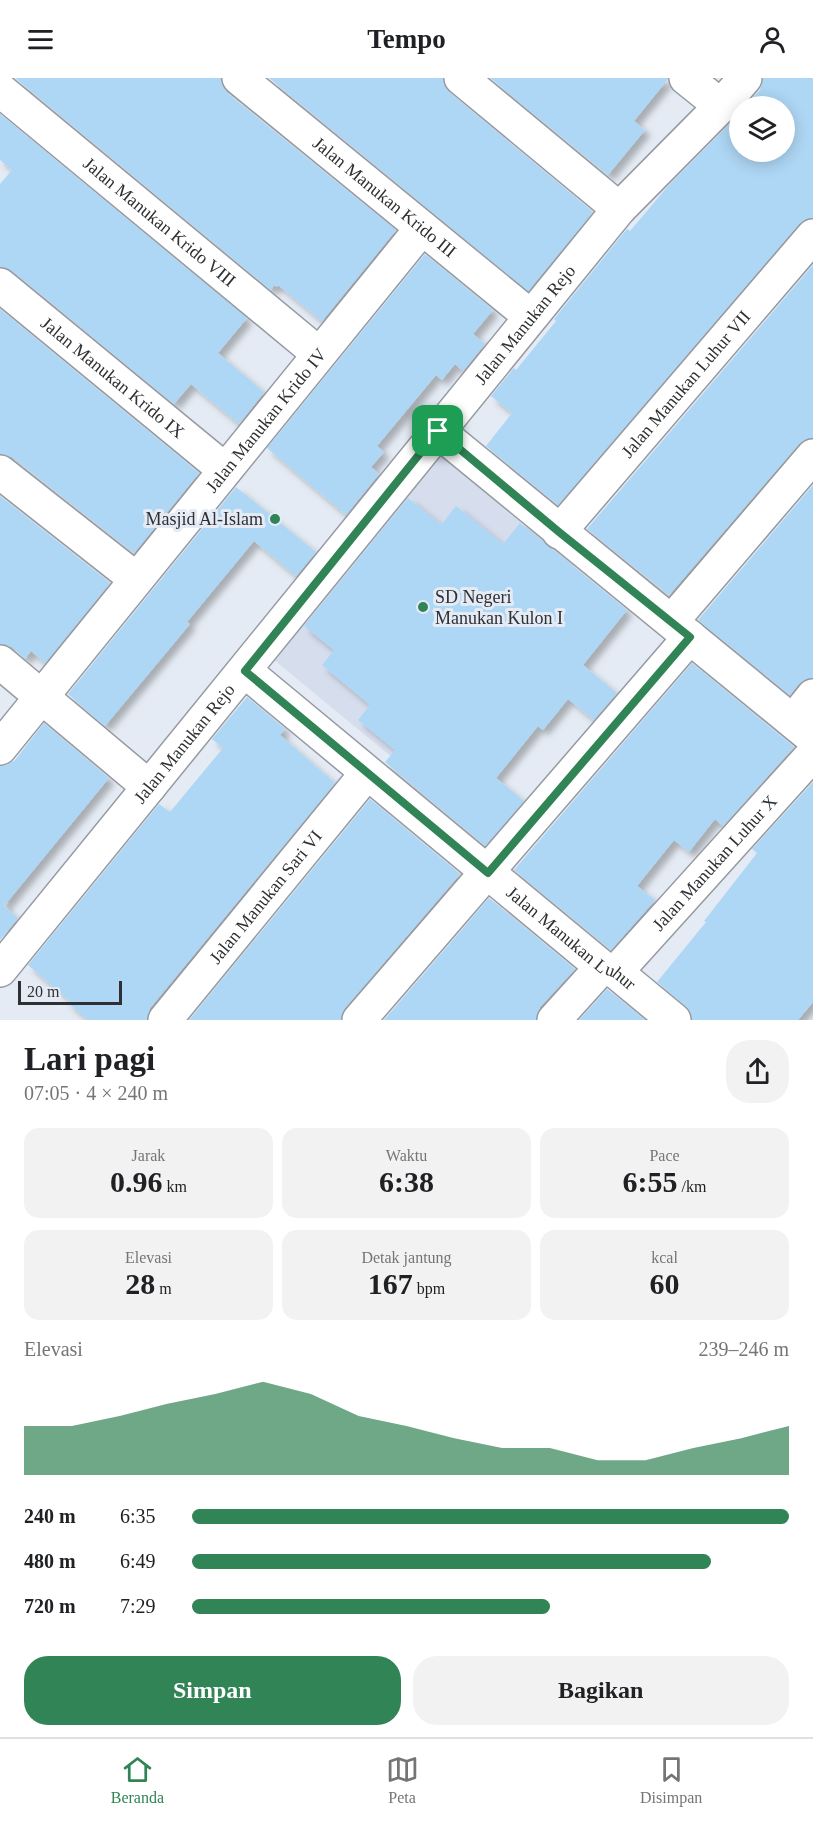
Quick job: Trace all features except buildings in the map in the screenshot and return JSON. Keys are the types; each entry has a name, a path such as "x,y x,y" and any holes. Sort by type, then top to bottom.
{"street":[{"name":"Jalan Manukan Krido III","path":"239,78 530,316"},
{"path":"461,78 619,208"},
{"path":"686,78 721,106"},
{"name":"Jalan Manukan Rejo","path":"0,970 619,208 721,106 745,78"},
{"name":"Jalan Manukan Krido VIII","path":"0,90 319,354"},
{"name":"Jalan Manukan Krido IV","path":"0,748 422,228"},
{"name":"Jalan Manukan Luhur VII","path":"559,532 813,236"},
{"name":"Jalan Manukan Krido IX","path":"0,285 225,470"},
{"path":"438,431 559,532 681,629 806,719"},
{"path":"359,1020 488,873 681,629 813,456"},
{"path":"0,472 136,579"},
{"path":"0,662 149,787"},
{"name":"Jalan Manukan Luhur","path":"245,671 488,873 675,1020"},
{"name":"Jalan Manukan Luhur X","path":"554,1020 609,969 813,754"},
{"name":"Jalan Manukan Sari VI","path":"165,1020 367,773"}],"shaded area":[{"name":"SD Negeri Manukan Kulon I","path":"440,445 578,559 405,768 268,655"}],"place":[{"name":"Masjid Al-Islam","path":"275,519"},
{"name":"SD Negeri Manukan Kulon I","path":"423,607"}],"route":[{"path":"438,431 690,637 488,873 245,671 438,431"}]}
